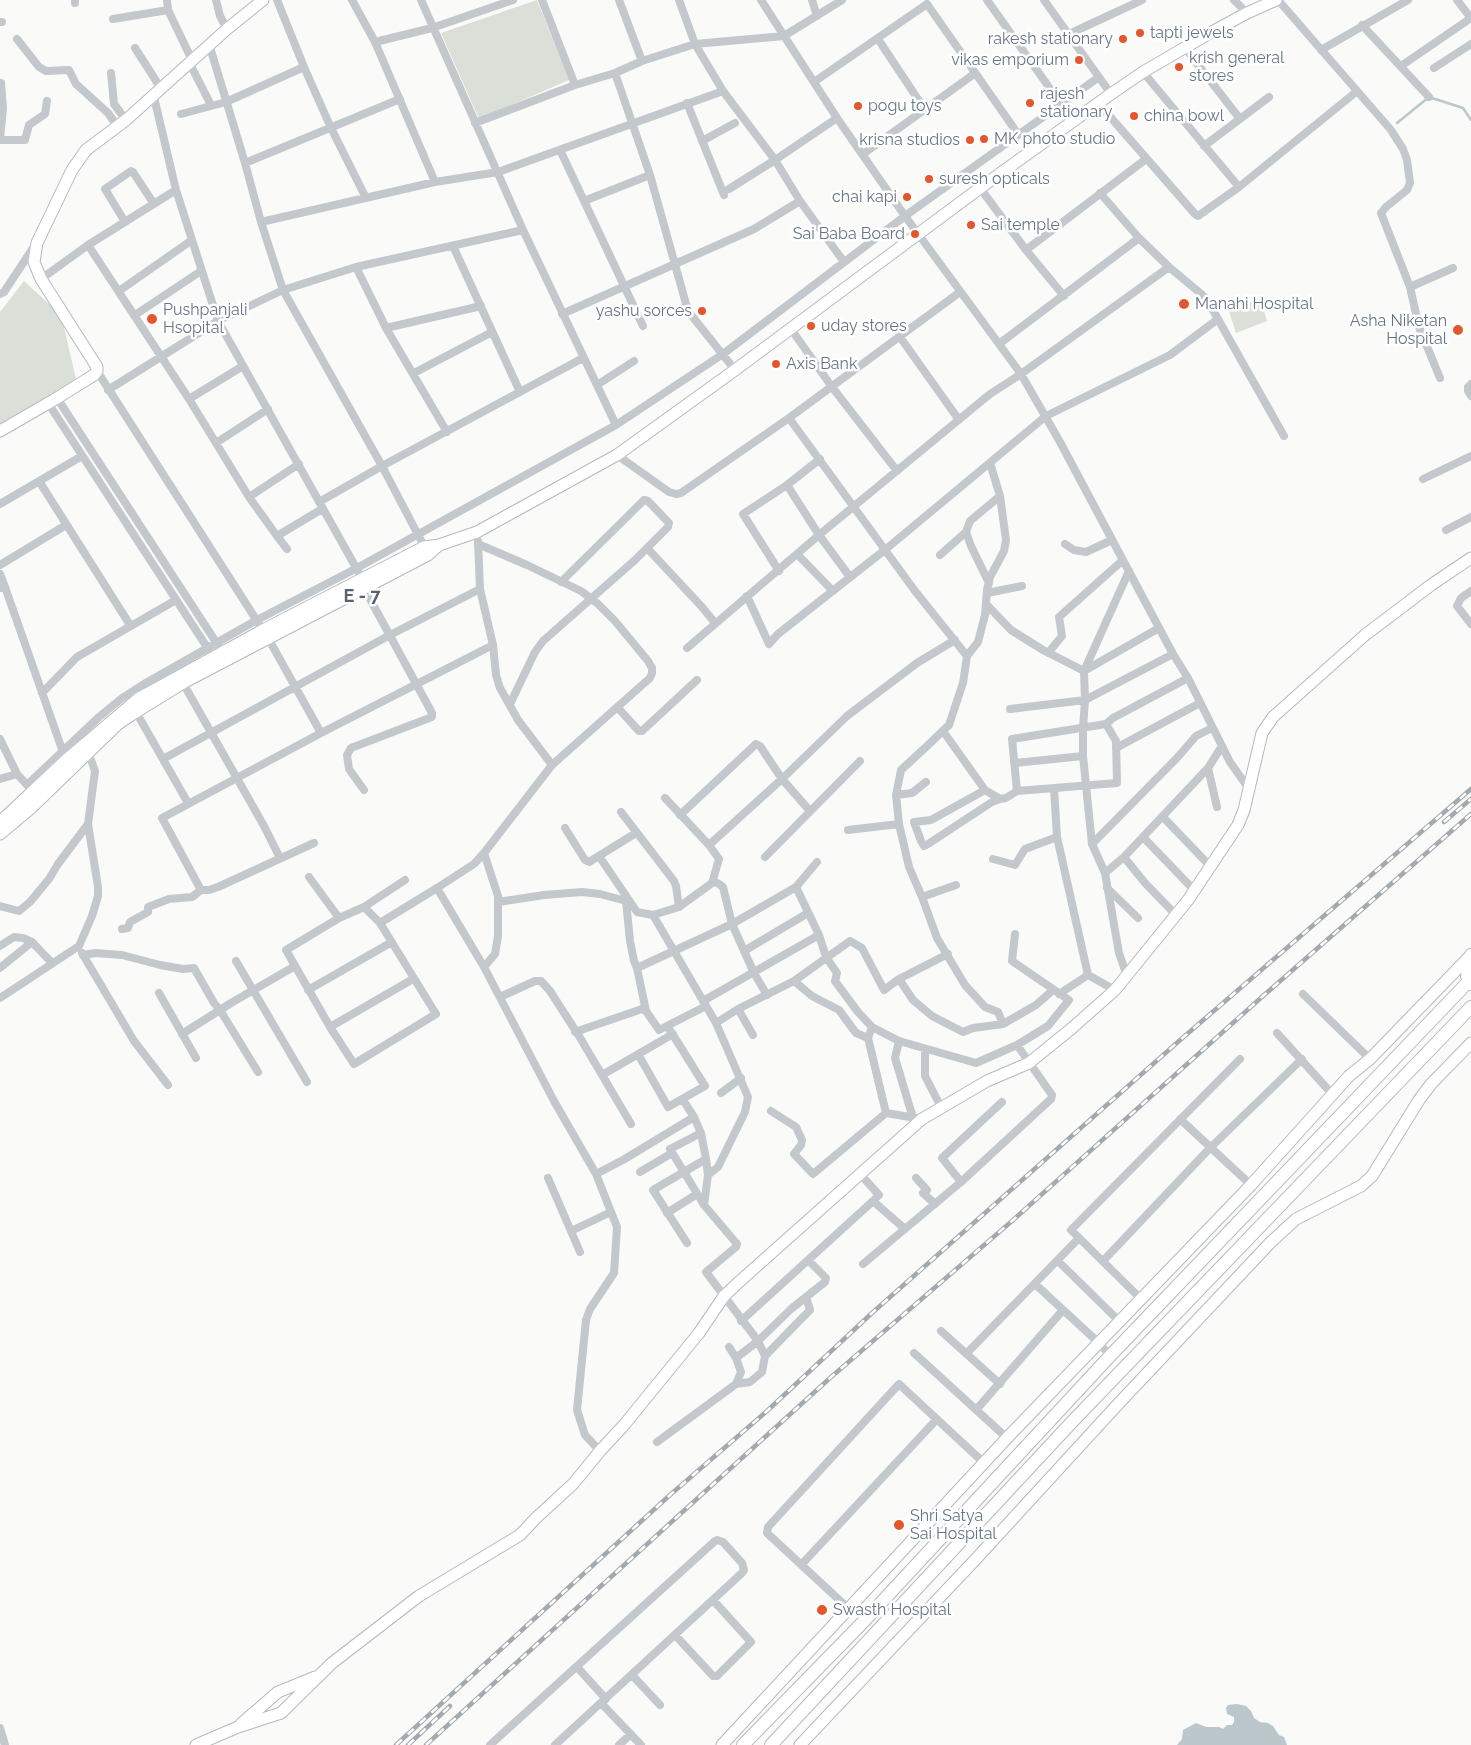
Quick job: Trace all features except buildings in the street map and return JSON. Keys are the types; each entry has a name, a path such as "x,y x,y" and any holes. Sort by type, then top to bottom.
{"main road":[{"path":"743,1745 865,1620 1110,1356 1470,982 1468,968 1471,955"},
{"path":"771,1745 1071,1423 1350,1130 1471,1007"}],"street":[{"path":"167,0 168,10 211,105"},
{"path":"216,0 226,29"},
{"path":"0,294 4,292 36,243 72,170 86,150 121,123 226,29 263,0"},
{"path":"277,0 331,128 366,198"},
{"path":"352,0 400,99 435,182"},
{"path":"420,0 582,358 616,425"},
{"path":"374,42 432,28 513,0"},
{"path":"542,0 575,85"},
{"path":"619,0 642,61"},
{"path":"679,0 695,44 723,90 775,160 800,201 844,262"},
{"path":"761,0 837,118 905,216 1021,374 1046,416 1173,654 1188,678 1212,728 1248,789"},
{"path":"812,0 818,16"},
{"path":"475,123 575,85 615,73 642,61 695,44 784,36 842,0"},
{"path":"987,0 1060,104"},
{"path":"1044,0 1111,94"},
{"path":"1069,34 1142,0"},
{"path":"1234,0 1247,13"},
{"path":"64,755 86,748 139,698 217,654 361,578 439,545 477,532 617,455 1111,94 1185,48 1247,13 1277,0 1399,140 1407,160 1410,183 1408,190 1381,213 1410,287 1419,327 1440,378"},
{"path":"1321,50 1408,0"},
{"path":"1401,66 1471,18 1457,0"},
{"path":"814,82 927,4 974,74 1018,134"},
{"path":"113,19 168,10"},
{"path":"1362,26 1429,97"},
{"path":"878,38 925,110"},
{"path":"17,39 39,67 46,71 69,70 76,84 121,123"},
{"path":"209,44 283,290 382,466 426,551"},
{"path":"1434,68 1471,44"},
{"path":"135,48 157,90 176,190 218,321 299,464 432,713 432,717 351,748 347,755 349,769 364,790"},
{"path":"1185,48 1240,119"},
{"path":"181,114 226,102 304,67"},
{"path":"1144,72 1239,187"},
{"path":"111,73 114,104 121,123"},
{"path":"615,73 650,175 688,310 735,370"},
{"path":"863,154 974,74"},
{"path":"0,834 64,755 122,698 144,684 217,654 361,578 418,534 616,425 723,354 905,216 1099,77"},
{"path":"1,83 3,108 0,140 24,140 29,125 45,114 47,101"},
{"path":"261,222 435,182 498,172 723,90"},
{"path":"1098,104 1198,216 1239,187 1356,92"},
{"path":"1204,146 1269,97"},
{"path":"245,163 400,99"},
{"path":"686,103 726,192 837,118"},
{"path":"702,141 735,123"},
{"path":"560,150 643,326"},
{"path":"1026,250 1146,159"},
{"path":"125,222 105,189 131,172 133,172 154,204"},
{"path":"584,201 650,175"},
{"path":"980,188 1026,250 1064,296"},
{"path":"41,279 88,245 176,190"},
{"path":"1100,193 1139,238 1168,267 1206,298 1284,436"},
{"path":"562,314 754,229 800,201"},
{"path":"108,390 218,321 283,290 356,268 523,230"},
{"path":"999,344 1139,238"},
{"path":"119,291 192,240"},
{"path":"36,243 34,262 41,279 94,363 108,390 262,630 321,733"},
{"path":"88,245 190,399 249,497 287,549"},
{"path":"453,246 520,392"},
{"path":"686,648 990,394 1021,374 1168,267"},
{"path":"356,268 386,328 447,432"},
{"path":"1410,287 1453,268"},
{"path":"135,315 201,271"},
{"path":"0,278 8,285"},
{"path":"617,455 669,492 676,494 686,490 832,387 960,292"},
{"path":"386,328 481,306"},
{"path":"747,596 769,644 778,634 886,549 1046,416 1170,355 1218,319"},
{"path":"791,329 832,387 897,471"},
{"path":"414,373 492,332"},
{"path":"900,337 959,420"},
{"path":"277,536 382,466 582,358"},
{"path":"597,385 634,361"},
{"path":"190,399 243,366"},
{"path":"0,431 94,375 97,371"},
{"path":"1471,384 1468,390 1471,396"},
{"path":"52,400 82,456 176,600 217,654"},
{"path":"52,400 217,654"},
{"path":"216,443 268,409"},
{"path":"789,418 915,590 967,656"},
{"path":"0,504 82,456"},
{"path":"1422,479 1471,456"},
{"path":"779,571 743,514 787,485 820,459"},
{"path":"990,463 1000,496 1006,540 1004,551 990,578 985,616 978,642 967,656 963,683 949,725 900,770 896,795 899,824 909,867 937,938 966,985 985,1007 998,1012 1003,1024"},
{"path":"249,497 299,464"},
{"path":"38,481 130,625"},
{"path":"787,485 819,535 850,577"},
{"path":"940,555 966,532 970,521 1000,496"},
{"path":"510,704 535,652 543,641 647,548 669,525 646,500 642,502 561,582"},
{"path":"1446,530 1471,517"},
{"path":"0,565 66,525"},
{"path":"477,532 480,589 500,688 518,720 552,765"},
{"path":"966,532 970,546 989,583"},
{"path":"1065,544 1074,550 1086,552 1112,540"},
{"path":"380,923 474,864 552,765 650,678 652,668 615,621 591,599 527,565 478,544"},
{"path":"647,548 702,606 715,623"},
{"path":"797,554 833,591"},
{"path":"196,1745 238,1726 281,1713 319,1675 377,1627 419,1596 520,1535 573,1484 624,1425 699,1333 724,1296 860,1174 917,1119 988,1081 1029,1063 1115,990 1176,915 1211,868 1238,825 1244,810 1262,733 1273,717 1364,636 1471,558"},
{"path":"1048,653 1062,636 1059,617 1123,560"},
{"path":"1127,976 1119,953 1105,873 1092,844 1083,756 1083,729 1084,671 1129,571"},
{"path":"0,574 2,587 64,755"},
{"path":"987,593 1022,586"},
{"path":"163,759 390,635 480,589"},
{"path":"1471,592 1461,598 1457,606 1471,624"},
{"path":"42,693 77,658 130,625 176,600"},
{"path":"986,604 1011,630 1048,653 1084,671"},
{"path":"1084,671 1159,628"},
{"path":"709,845 847,716 910,668 955,640"},
{"path":"201,890 162,818 321,733 493,646"},
{"path":"0,822 33,791 86,748 118,724 183,683 217,654"},
{"path":"1010,709 1085,700 1173,654"},
{"path":"1017,791 1012,738 1083,729 1106,724 1113,718 1188,678"},
{"path":"618,708 638,730 642,731 697,680"},
{"path":"183,683 238,778 280,858"},
{"path":"1116,748 1200,703"},
{"path":"136,712 188,803"},
{"path":"914,822 924,846 992,802 1006,798 1017,791 1116,783 1116,741 1106,724"},
{"path":"1092,844 1177,758 1196,736 1212,728"},
{"path":"943,731 985,790 1000,799"},
{"path":"0,738 17,774 33,791"},
{"path":"680,815 756,744 760,746 782,778 810,812"},
{"path":"1105,873 1124,857 1208,768 1222,746"},
{"path":"0,998 79,946 98,896 88,824 95,771 86,748"},
{"path":"1015,764 1083,756"},
{"path":"765,857 860,761"},
{"path":"1208,768 1217,807"},
{"path":"0,779 17,774"},
{"path":"896,795 912,793 926,782"},
{"path":"1054,788 1057,837 1088,975 1115,990"},
{"path":"848,830 931,820 985,790"},
{"path":"599,856 628,902 637,912 653,915 679,907 712,883 719,859 709,845 665,798"},
{"path":"621,812 674,881 679,907"},
{"path":"1163,816 1211,868"},
{"path":"0,906 18,911 30,902 49,879 88,824"},
{"path":"564,828 587,862 592,861 636,833"},
{"path":"993,859 1015,865 1025,849 1057,837"},
{"path":"1143,837 1194,890"},
{"path":"122,929 128,928 130,922 148,912 148,907 169,899 192,897 201,890 218,887 314,843"},
{"path":"484,853 498,896 498,936 495,954 484,967"},
{"path":"1124,857 1153,892 1176,915"},
{"path":"636,968 675,952 732,924 796,887 817,862"},
{"path":"309,877 339,918"},
{"path":"364,907 380,923 436,1014 354,1064 330,1027 286,950 339,918 364,907 405,880"},
{"path":"712,883 715,882 723,887 732,924 754,973 767,995"},
{"path":"922,897 956,886"},
{"path":"796,887 819,935 826,958 837,973 835,981 872,1028 899,1041 976,1063 1017,1045 1048,1026 1069,1000 1012,961 1015,934"},
{"path":"437,888 484,967 554,1101 596,1174 617,1227 614,1273 590,1309 586,1320 577,1410 585,1435 600,1451"},
{"path":"1107,888 1138,918"},
{"path":"498,902 544,894 582,892 600,894 628,902"},
{"path":"628,902 630,941 646,1011 659,1030 668,1027 704,1003 819,935"},
{"path":"744,951 808,913"},
{"path":"653,915 716,1023 748,1098 745,1112 718,1167 708,1175"},
{"path":"0,946 14,937 23,938 32,942 52,963"},
{"path":"716,1023 738,1009 794,981 850,941 862,948 884,990 899,979 948,954"},
{"path":"0,968 32,942"},
{"path":"308,990 392,942"},
{"path":"79,946 134,1041 168,1085"},
{"path":"84,955 95,953 122,955 160,965 183,969 194,968 214,1004 220,1010 258,1072"},
{"path":"722,1745 1007,1438 1251,1185 1352,1073 1370,1059 1471,955"},
{"path":"236,961 307,1082"},
{"path":"182,1034 295,966"},
{"path":"899,979 913,1000 932,1016 963,1032 973,1028 1003,1024 1088,975"},
{"path":"330,1027 414,980"},
{"path":"500,997 535,981 541,981 550,991 576,1032 631,1124"},
{"path":"794,981 812,996 839,1010 856,1033 868,1038"},
{"path":"159,992 196,1058"},
{"path":"1303,994 1370,1059"},
{"path":"576,1032 642,1009 646,1011"},
{"path":"738,1009 753,1035"},
{"path":"638,1054 668,1107 705,1086 668,1027"},
{"path":"872,1028 868,1038 886,1113"},
{"path":"1277,1033 1333,1095"},
{"path":"602,1075 673,1034"},
{"path":"899,1041 895,1058 917,1119"},
{"path":"800,1745 968,1569 1120,1402 1270,1243 1296,1219 1361,1186 1372,1176 1418,1100 1471,1043"},
{"path":"863,1264 961,1182 1051,1099 1052,1095 1017,1045"},
{"path":"926,1050 925,1076 941,1107"},
{"path":"1141,1299 1071,1230 1240,1059"},
{"path":"1103,1261 1210,1148 1302,1059"},
{"path":"721,1093 741,1078"},
{"path":"683,1100 694,1117 701,1133 708,1175 704,1205"},
{"path":"961,1182 942,1158 1002,1102"},
{"path":"771,1110 796,1127 802,1140 801,1145 794,1154 813,1174 886,1113"},
{"path":"886,1113 917,1119"},
{"path":"596,1174 694,1117"},
{"path":"1180,1119 1251,1185"},
{"path":"701,1133 670,1150 704,1205 737,1244 736,1247 706,1272 741,1321 758,1341 765,1356"},
{"path":"640,1172 672,1153"},
{"path":"687,1243 653,1190 706,1159"},
{"path":"741,1321 879,1195 860,1174"},
{"path":"548,1178 580,1252"},
{"path":"916,1178 927,1190 923,1193 935,1204"},
{"path":"667,1213 697,1194"},
{"path":"873,1201 905,1229"},
{"path":"571,1231 611,1212"},
{"path":"966,1354 1079,1238"},
{"path":"736,1358 758,1341 826,1280 808,1260"},
{"path":"1058,1261 1119,1322"},
{"path":"1035,1284 1099,1343 1110,1356"},
{"path":"656,1442 736,1384 750,1382 762,1372 765,1356 810,1310 806,1297"},
{"path":"976,1410 1063,1310"},
{"path":"941,1331 1000,1384"},
{"path":"729,1347 736,1358 740,1372 736,1384"},
{"path":"914,1353 1007,1438"},
{"path":"849,1609 767,1533 768,1527 899,1384 984,1463"},
{"path":"802,1564 937,1419"},
{"path":"490,1745 717,1540 723,1542 742,1562 744,1570 675,1636 555,1745"},
{"path":"675,1636 713,1676 717,1676 751,1642 713,1600"},
{"path":"577,1667 603,1701 642,1745"},
{"path":"238,1726 278,1692 319,1675"},
{"path":"632,1675 660,1704"},
{"path":"0,1728 5,1745"},
{"path":"618,1745 631,1734"}],"shaded area":[{"path":"537,0 569,80 479,119 441,33"},
{"path":"24,281 61,315 76,379 0,424 0,312"},
{"path":"1260,299 1267,321 1236,333 1229,311"},
{"path":"1228,1705 1246,1706 1254,1718 1260,1722 1273,1726 1279,1735 1284,1737 1287,1745 1177,1745 1182,1739 1183,1730 1196,1723 1206,1727 1219,1727 1223,1729 1227,1725 1232,1725 1234,1717 1227,1714 1226,1708"}],"waterway":[{"path":"1397,123 1429,97 1463,108 1471,120"}],"railway":[{"path":"396,1745 670,1495 767,1411 872,1313 1179,1041 1471,789"},
{"path":"1444,822 1471,799"},
{"path":"426,1745 830,1378 1012,1221 1263,996 1471,814"},
{"path":"408,1745 450,1706"}],"place":[{"name":"tapti jewels","path":"1140,33"},
{"name":"rakesh stationary","path":"1123,39"},
{"name":"vikas emporium","path":"1079,60"},
{"name":"krish general stores","path":"1179,67"},
{"name":"rajesh stationary","path":"1030,103"},
{"name":"pogu toys","path":"858,106"},
{"name":"china bowl","path":"1134,116"},
{"name":"MK photo studio","path":"984,139"},
{"name":"krisna studios","path":"970,140"},
{"name":"suresh opticals","path":"929,179"},
{"name":"chai kapi","path":"907,197"},
{"name":"Sai temple","path":"971,225"},
{"name":"Sai Baba Board","path":"915,234"},
{"name":"Manahi Hospital","path":"1184,304"},
{"name":"yashu sorces","path":"702,311"},
{"name":"Pushpanjali Hsopital","path":"152,319"},
{"name":"uday stores","path":"811,326"},
{"name":"Asha Niketan Hospital","path":"1458,330"},
{"name":"Axis Bank","path":"776,364"},
{"name":"Shri Satya Sai Hospital","path":"899,1525"},
{"name":"Swasth Hospital","path":"822,1610"}],"district":[{"name":"E - 7","path":"362,597"}]}
